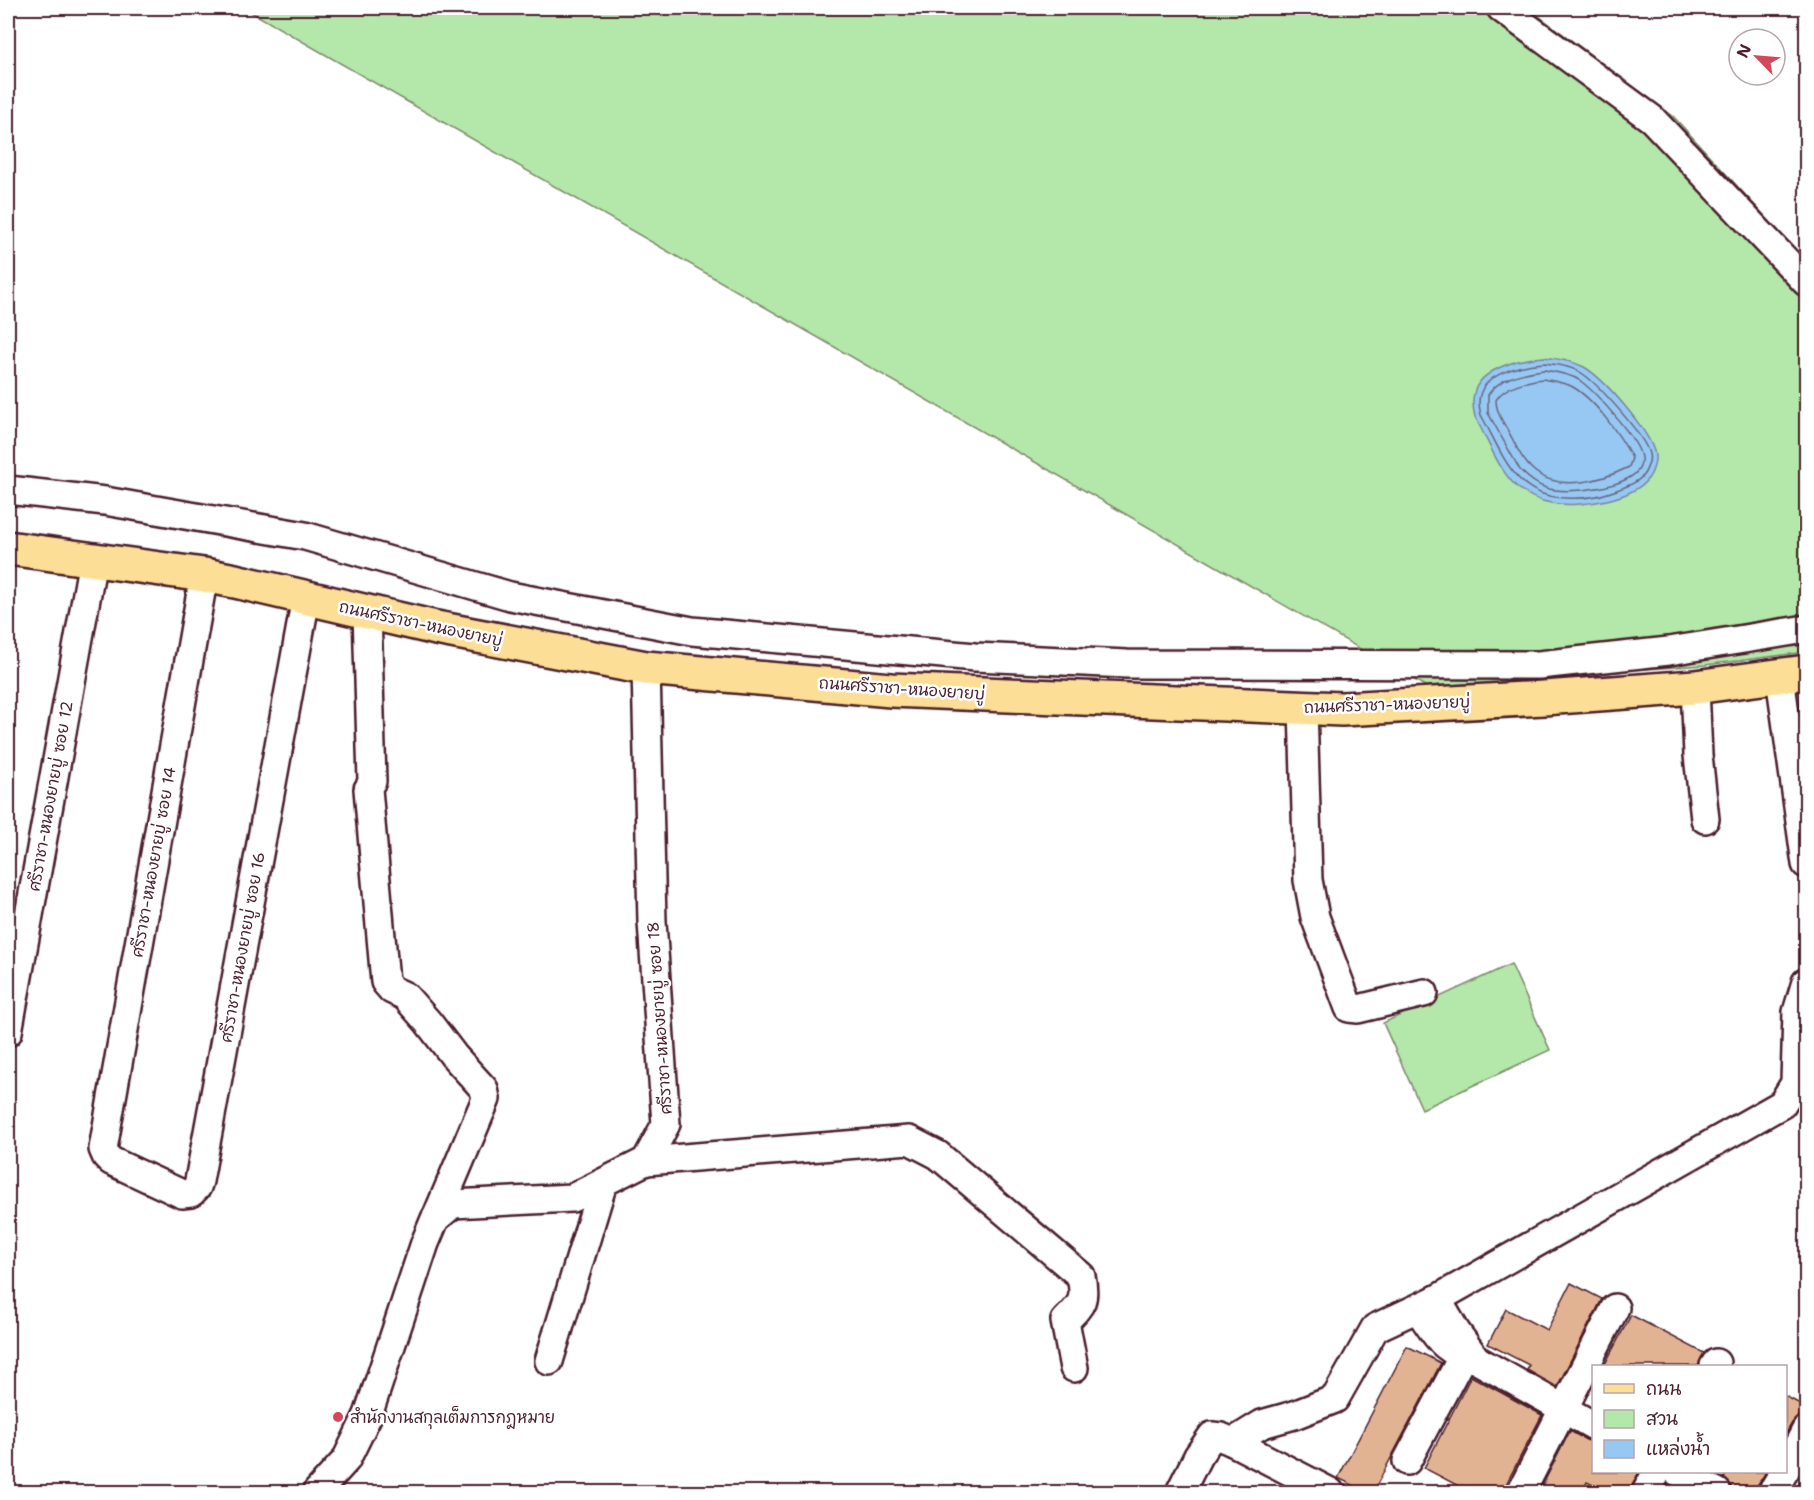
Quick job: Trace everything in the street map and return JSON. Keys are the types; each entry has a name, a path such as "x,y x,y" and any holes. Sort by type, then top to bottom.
{"main road":[{"name":"ถนนศรีราชา-หนองยายบู่","path":"8,548 204,575 436,628 646,668 891,690 1342,709 1695,687 1793,675"}],"street":[{"path":"1501,8 1652,119 1806,282"},
{"path":"8,490 105,501 305,536 510,596 681,629 827,645 975,657 1127,664 1539,665 1669,651 1806,629"},
{"name":"ศรีราชา-หนองยายบู่ ซอย 12","path":"8,1032 93,560"},
{"name":"ศรีราชา-หนองยายบู่ ซอย 14","path":"103,1149 204,575"},
{"name":"ศรีราชา-หนองยายบู่ ซอย 16","path":"103,1149 111,1161 182,1194 189,1194 197,1187 306,598"},
{"path":"317,1492 346,1460 368,1415 425,1243 475,1128 486,1095 484,1089 405,996 392,990 385,982 370,785 367,612"},
{"name":"ศรีราชา-หนองยายบู่ ซอย 18","path":"646,668 652,922 666,1125 646,1161"},
{"path":"1793,675 1806,864"},
{"path":"1695,687 1698,755 1705,819"},
{"path":"1303,707 1308,880 1315,917 1349,1008 1358,1009 1424,993"},
{"path":"1233,1442 1262,1424 1294,1415 1335,1399 1375,1328 1428,1304 1782,1104 1795,1083 1797,1012 1806,982"},
{"path":"435,1219 453,1204 572,1198 646,1161 909,1140 938,1155 1082,1276 1084,1293 1081,1305 1065,1321 1074,1368"},
{"path":"549,1361 603,1183"},
{"path":"1428,1304 1469,1354 1592,1425"},
{"path":"1521,1492 1615,1308"},
{"path":"1407,1461 1469,1354"},
{"path":"1787,1466 1806,1430"},
{"path":"1180,1492 1198,1456 1212,1436 1233,1442 1302,1486 1330,1492"},
{"path":"1646,1492 1656,1473"},
{"path":"1680,1473 1717,1492"},
{"path":"1772,1492 1783,1473"}],"green space":[{"path":"244,8 1528,8 1673,116 1806,261 1806,652 1705,665 1521,682 1425,686"},
{"path":"1511,964 1550,1050 1422,1109 1383,1023"}],"water":[{"path":"1544,357 1570,362 1593,373 1614,393 1643,430 1654,451 1655,462 1647,480 1637,488 1624,495 1593,503 1551,503 1522,491 1505,473 1475,417 1473,396 1475,390 1487,375 1505,365"}],"building":[{"path":"1571,1283 1602,1299 1557,1387 1527,1370 1529,1365 1488,1344 1506,1309 1547,1330"},
{"path":"1631,1315 1704,1353 1698,1365 1605,1365"},
{"path":"1407,1346 1441,1363 1373,1492 1367,1492 1338,1478"},
{"path":"1471,1376 1542,1415 1502,1492 1470,1492 1424,1468"},
{"path":"1787,1397 1804,1406 1787,1432"},
{"path":"1570,1431 1592,1442 1592,1473 1638,1473 1628,1492 1607,1492 1587,1482 1582,1492 1539,1492"},
{"path":"1727,1473 1765,1473 1756,1492 1733,1492 1730,1484 1724,1478"}],"place":[{"name":"สำนักงานสกุลเต็มการกฎหมาย","path":"338,1417"}]}
